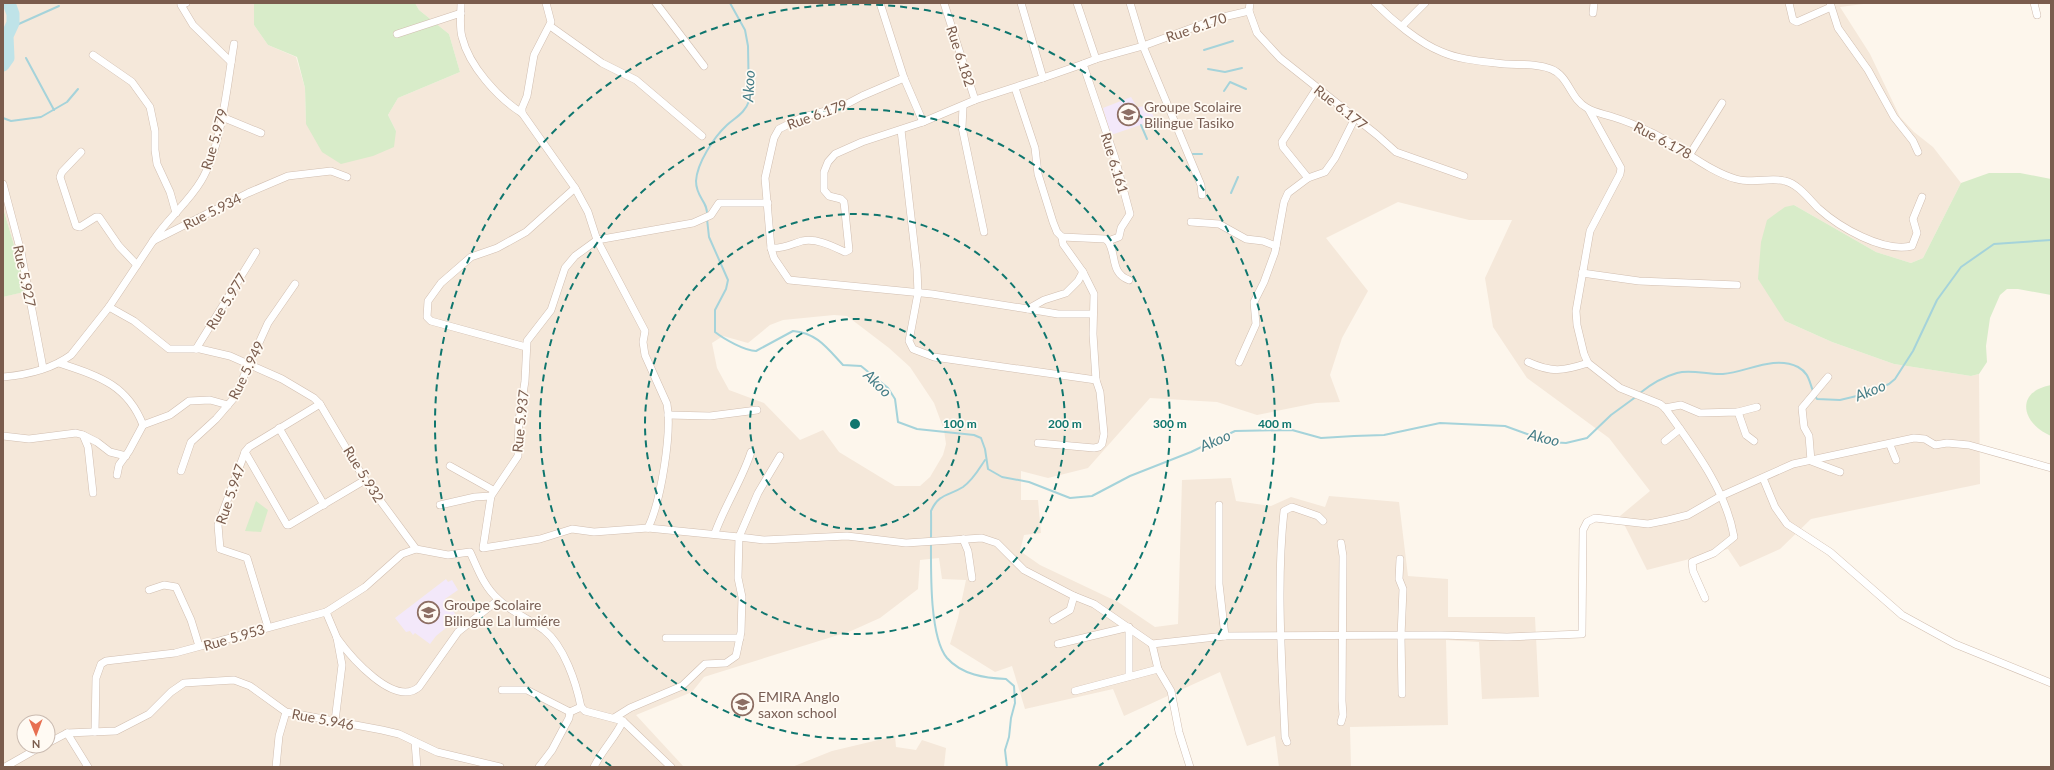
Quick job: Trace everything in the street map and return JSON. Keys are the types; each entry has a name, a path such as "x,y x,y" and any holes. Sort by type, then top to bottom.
{"street":[{"path":"186,3 181,5 193,25 231,62"},
{"path":"461,3 462,39 472,60 486,80 505,102 522,113 575,188 588,212 597,240 645,331 643,342 645,355 667,404 668,415 667,450 654,515 648,528"},
{"path":"522,113 522,108 527,96 534,55 550,26 551,17 546,3"},
{"path":"656,3 704,66"},
{"path":"880,3 904,78 923,122"},
{"name":"Rue 6.182","path":"771,248 781,248 808,241 825,243 845,252 850,250 844,202 840,199 829,196 824,190 823,181 828,162 840,150 923,122 963,107 975,100 944,3"},
{"path":"1021,3 1043,78"},
{"path":"975,100 1015,88 1096,59 1077,3"},
{"path":"1130,3 1143,46 1201,185 1202,196"},
{"name":"Rue 6.178","path":"1375,3 1402,26 1431,47 1449,54 1497,64 1535,65 1557,72 1562,76 1578,101 1589,110 1630,123 1690,154 1714,170 1735,179 1756,182 1779,180 1793,184 1823,212 1850,231 1876,242 1903,248 1912,246 1917,234 1913,219 1922,197"},
{"path":"1402,26 1425,3"},
{"path":"1593,13 1594,3"},
{"path":"1789,3 1793,20 1797,22 1831,5 1838,28 1868,70 1894,117 1912,141 1918,152"},
{"path":"2034,3 2037,15"},
{"name":"Rue 6.170","path":"1096,59 1143,46 1250,7"},
{"name":"Rue 6.177","path":"1250,7 1257,33 1280,58 1377,135 1391,149 1464,176"},
{"path":"397,34 461,13"},
{"path":"550,26 602,63 636,80 702,136"},
{"name":"Rue 5.979","path":"153,241 188,201 207,170 222,117 234,44"},
{"path":"93,55 132,82 150,107 155,131 157,164 170,192 176,213"},
{"name":"Rue 6.161","path":"1083,64 1115,158 1130,214 1121,228 1119,237 1108,241"},
{"name":"Rue 6.179","path":"771,248 765,178 774,138 779,129 803,117 843,106 904,78"},
{"path":"1015,88 1035,148 1038,174 1057,232 1062,237 1105,239 1108,241 1116,269 1119,274 1129,280"},
{"path":"1308,178 1283,147 1282,142 1317,88"},
{"path":"1690,154 1722,104"},
{"path":"963,107 962,127 984,232"},
{"path":"1589,110 1621,168 1620,174 1590,231 1576,311 1577,326 1584,354 1588,363 1620,388 1660,404 1665,408 1680,429 1721,496 1734,537 1714,553 1692,562 1693,571 1705,598"},
{"path":"222,117 261,133"},
{"path":"1239,362 1256,324 1254,302 1264,282 1276,246 1284,202 1288,193 1308,178 1326,172 1335,158 1355,118"},
{"path":"901,130 914,242 918,293 909,341 913,348 927,355 956,361 1096,380"},
{"path":"81,152 62,172 60,177 76,226 80,228 96,217 99,217 119,246 137,265"},
{"name":"Rue 5.934","path":"109,307 153,241 254,190 288,176 330,171 347,177"},
{"name":"Rue 5.927","path":"3,184 24,267 43,368"},
{"path":"526,347 431,321 427,317 428,301 441,283 471,257 497,248 526,232 575,188"},
{"path":"597,240 694,223 711,215 719,204 768,203"},
{"path":"1191,222 1219,224 1246,239 1262,241 1276,246"},
{"path":"1038,442 1094,448 1102,444 1104,434 1100,396 1096,380 1092,314 1094,294 1083,272 1062,244 1062,237"},
{"name":"Rue 5.937","path":"597,240 575,256 565,268 552,310 527,340 518,456 492,493 488,509 483,548 540,539 568,530 594,532 648,528 715,533 764,540 847,536 906,543 982,538 997,543 1024,570 1074,596 1094,604 1152,644"},
{"path":"771,248 774,258 789,280 918,293 1064,314 1092,314"},
{"name":"Rue 5.977","path":"196,349 256,252"},
{"path":"1028,309 1044,300 1066,293 1078,281 1083,272"},
{"path":"1582,273 1639,281 1737,285"},
{"name":"Rue 5.949","path":"181,471 191,442 206,430 228,405 236,392 268,323 295,284"},
{"path":"3,377 26,374 59,362 71,355 109,307"},
{"name":"Rue 5.932","path":"109,307 134,321 164,346 174,350 196,349 212,351 249,364 305,391 320,404 365,480 416,549"},
{"path":"59,362 98,376 124,394 136,408 143,425"},
{"path":"1528,362 1538,366 1563,371 1588,363"},
{"path":"1811,461 1809,436 1804,427 1802,408 1828,377"},
{"path":"117,475 119,465 126,456 143,425 170,415 189,401 210,400 228,405"},
{"name":"Rue 5.947","path":"268,627 247,558 224,551 219,546 218,525 245,452 249,447 320,404"},
{"path":"1665,408 1681,405 1700,413 1738,412 1757,407"},
{"path":"668,415 710,416 757,410"},
{"path":"1738,412 1746,435 1754,441"},
{"path":"279,428 324,505"},
{"path":"1664,441 1680,429"},
{"path":"3,436 29,439 76,433 97,442 110,452 126,456"},
{"path":"83,435 88,447 93,493"},
{"path":"1190,767 1179,732 1171,691 1158,669 1152,644 1225,636 1401,636 1440,634 1507,637 1582,634 1583,530 1587,522 1595,518 1648,524 1688,515 1721,496 1793,464 1890,445 1914,438 1924,439 1934,445 1947,442 1969,445 2051,468"},
{"path":"1890,445 1896,460"},
{"path":"245,452 287,524 292,525 365,480"},
{"path":"715,533 724,510 746,468 751,452"},
{"path":"614,718 630,708 682,686 705,664 730,661 736,656 740,638 742,597 738,578 739,537 758,493 780,456"},
{"path":"1811,461 1840,472"},
{"path":"450,466 492,493"},
{"path":"1763,478 1775,507 1787,524 1830,552 1902,615 1955,644 2051,684"},
{"path":"440,505 492,493"},
{"path":"1219,505 1219,584 1225,636"},
{"path":"1287,742 1285,738 1281,636 1282,534 1284,511 1292,507 1318,516 1323,521"},
{"path":"963,539 968,551 972,578"},
{"path":"1341,543 1343,556 1343,715 1341,722"},
{"path":"416,549 448,554 470,552 486,586 498,600 545,631 559,647 567,664 582,707 590,713 623,721 671,767"},
{"name":"Rue 5.953","path":"95,732 96,678 101,664 106,661 175,653 326,612 365,587 402,554 416,549"},
{"path":"1400,559 1400,579 1403,589 1401,636 1402,694"},
{"path":"149,590 164,585 176,587 191,620 199,646"},
{"path":"1053,620 1070,610 1074,596"},
{"path":"337,638 351,657 389,688 398,692 411,691 416,689 423,682 458,632 498,600"},
{"path":"326,612 337,638 342,665 334,721"},
{"path":"1058,644 1129,627 1129,676"},
{"path":"666,638 740,638"},
{"path":"1074,691 1158,669"},
{"name":"Rue 5.946","path":"56,739 67,733 116,731 149,714 171,692 184,683 234,680 243,682 286,712 382,730 415,742 436,752 486,765 500,767"},
{"path":"502,690 527,690 570,712 582,707"},
{"path":"276,767 279,736 286,712"},
{"path":"539,767 552,750 569,718 570,712"},
{"path":"594,767 602,751 617,734 623,721"},
{"path":"67,733 88,767"},
{"path":"415,742 417,767"},
{"path":"4,766 27,754"}],"shaded area":[{"path":"3,3 254,3 254,25 268,45 296,57 305,88 306,124 396,131 388,115 398,98 460,72 449,34 419,10 415,3 1871,3 1840,7 1870,54 1900,117 1914,132 1933,147 1961,183 1923,258 1911,263 1876,252 1794,205 1785,321 1832,342 1894,364 1971,376 1979,374 1980,484 1811,519 1780,549 1740,567 1728,549 1647,570 1620,516 1650,491 1609,438 1527,378 1493,327 1485,278 1512,220 1469,220 1398,202 1326,238 1368,291 1342,338 1330,375 1340,402 1316,403 1257,415 1217,402 1150,398 1088,468 1048,478 1021,471 1021,500 1038,500 1041,533 1024,535 1020,551 1040,565 1118,602 1155,627 1178,624 1182,480 1231,478 1236,501 1271,506 1291,497 1325,507 1329,496 1399,502 1408,576 1448,579 1448,617 1535,617 1539,697 1482,699 1479,642 1446,640 1448,725 1350,727 1351,767 1279,767 1275,736 1247,746 1220,672 1124,716 1113,689 1025,709 1012,666 995,672 950,644 958,618 966,580 942,579 939,558 920,560 918,589 880,618 851,631 704,677 692,692 636,715 684,767 3,767 3,297 23,292 22,272 3,208","holes":["834,315 847,316 889,348 910,367 934,403 944,430 946,444 943,455 930,477 920,486 895,486 839,452 823,430 800,440 764,403 729,390 717,368 712,343 723,336 748,343 770,325 783,320"]},
{"name":"Groupe Scolaire Bilingue Tasiko","path":"1131,97 1137,107 1149,106 1155,120 1111,135 1103,108"},
{"name":"Groupe Scolaire Bilingue La lumiére","path":"446,579 448,582 452,580 458,590 445,599 458,618 436,636 430,644 415,633 413,635 410,631 406,632 395,618"},
{"path":"895,736 896,747 916,750 922,740 946,748 944,767 792,767 832,751"}],"green space":[{"path":"254,3 415,3 419,10 449,34 460,72 398,98 388,115 396,131 394,147 373,156 341,164 322,152 306,124 305,88 297,57 268,45 254,25"},
{"path":"1989,173 2020,173 2051,179 2051,295 2018,289 2007,289 2000,295 1990,318 1986,346 1987,362 1979,374 1971,376 1894,364 1832,342 1785,321 1758,279 1761,242 1767,220 1785,207 1794,205 1876,252 1911,263 1923,258 1961,183"},
{"path":"3,208 22,272 24,292 3,297"},
{"path":"2051,385 2051,436 2041,431 2034,424 2028,416 2026,409 2027,401 2031,394 2039,389"},
{"path":"256,501 268,510 261,532 245,531"}],"waterway":[{"name":"Akoo","path":"3,65 8,58 7,36 13,23 13,14 9,3"},
{"name":"Akoo","path":"707,215 706,206 698,192 696,181 699,166 717,136 727,125 743,112 749,101 748,46 745,30 730,3"},
{"path":"12,27 59,6"},
{"path":"1204,50 1233,41"},
{"path":"26,58 54,110"},
{"path":"1208,69 1225,72 1242,68"},
{"path":"1224,91 1230,82 1246,89"},
{"path":"3,118 11,121 41,117 67,102 78,89"},
{"path":"1141,125 1147,139"},
{"path":"1191,154 1202,154"},
{"path":"1231,193 1238,177"},
{"name":"Akoo","path":"707,219 709,237 728,280 726,289 715,310 715,332 741,347 756,351 793,331 809,335 821,342 843,365 861,366 888,388 895,399 898,422 917,429 974,435 981,438 985,449 988,469 1002,477 1029,482 1070,498 1092,496 1130,476 1191,452 1235,431 1292,430 1321,438 1384,435 1440,423 1505,426 1549,442 1566,443 1587,438 1611,415 1637,396"},
{"name":"Akoo","path":"1815,396 1817,399 1840,400 1865,394 1889,384 1895,379 1913,351 1937,300 1961,267 1994,244 2051,240"},
{"name":"Akoo","path":"1640,393 1657,381 1677,373 1694,372 1723,374 1770,363 1789,364 1802,369 1808,378 1813,391"},
{"path":"985,460 967,484 941,498 937,501 931,511 933,609 940,646 947,658 953,664 967,672 974,674 990,678 1006,679 1014,686 1015,703 1011,718 1009,737 1005,750 1007,767"}],"place":[{"name":"Groupe Scolaire Bilingue Tasiko","path":"1129,114"},
{"name":"Groupe Scolaire Bilingue La lumiére","path":"428,612"},
{"name":"EMIRA Anglo saxon school","path":"742,704"}]}
